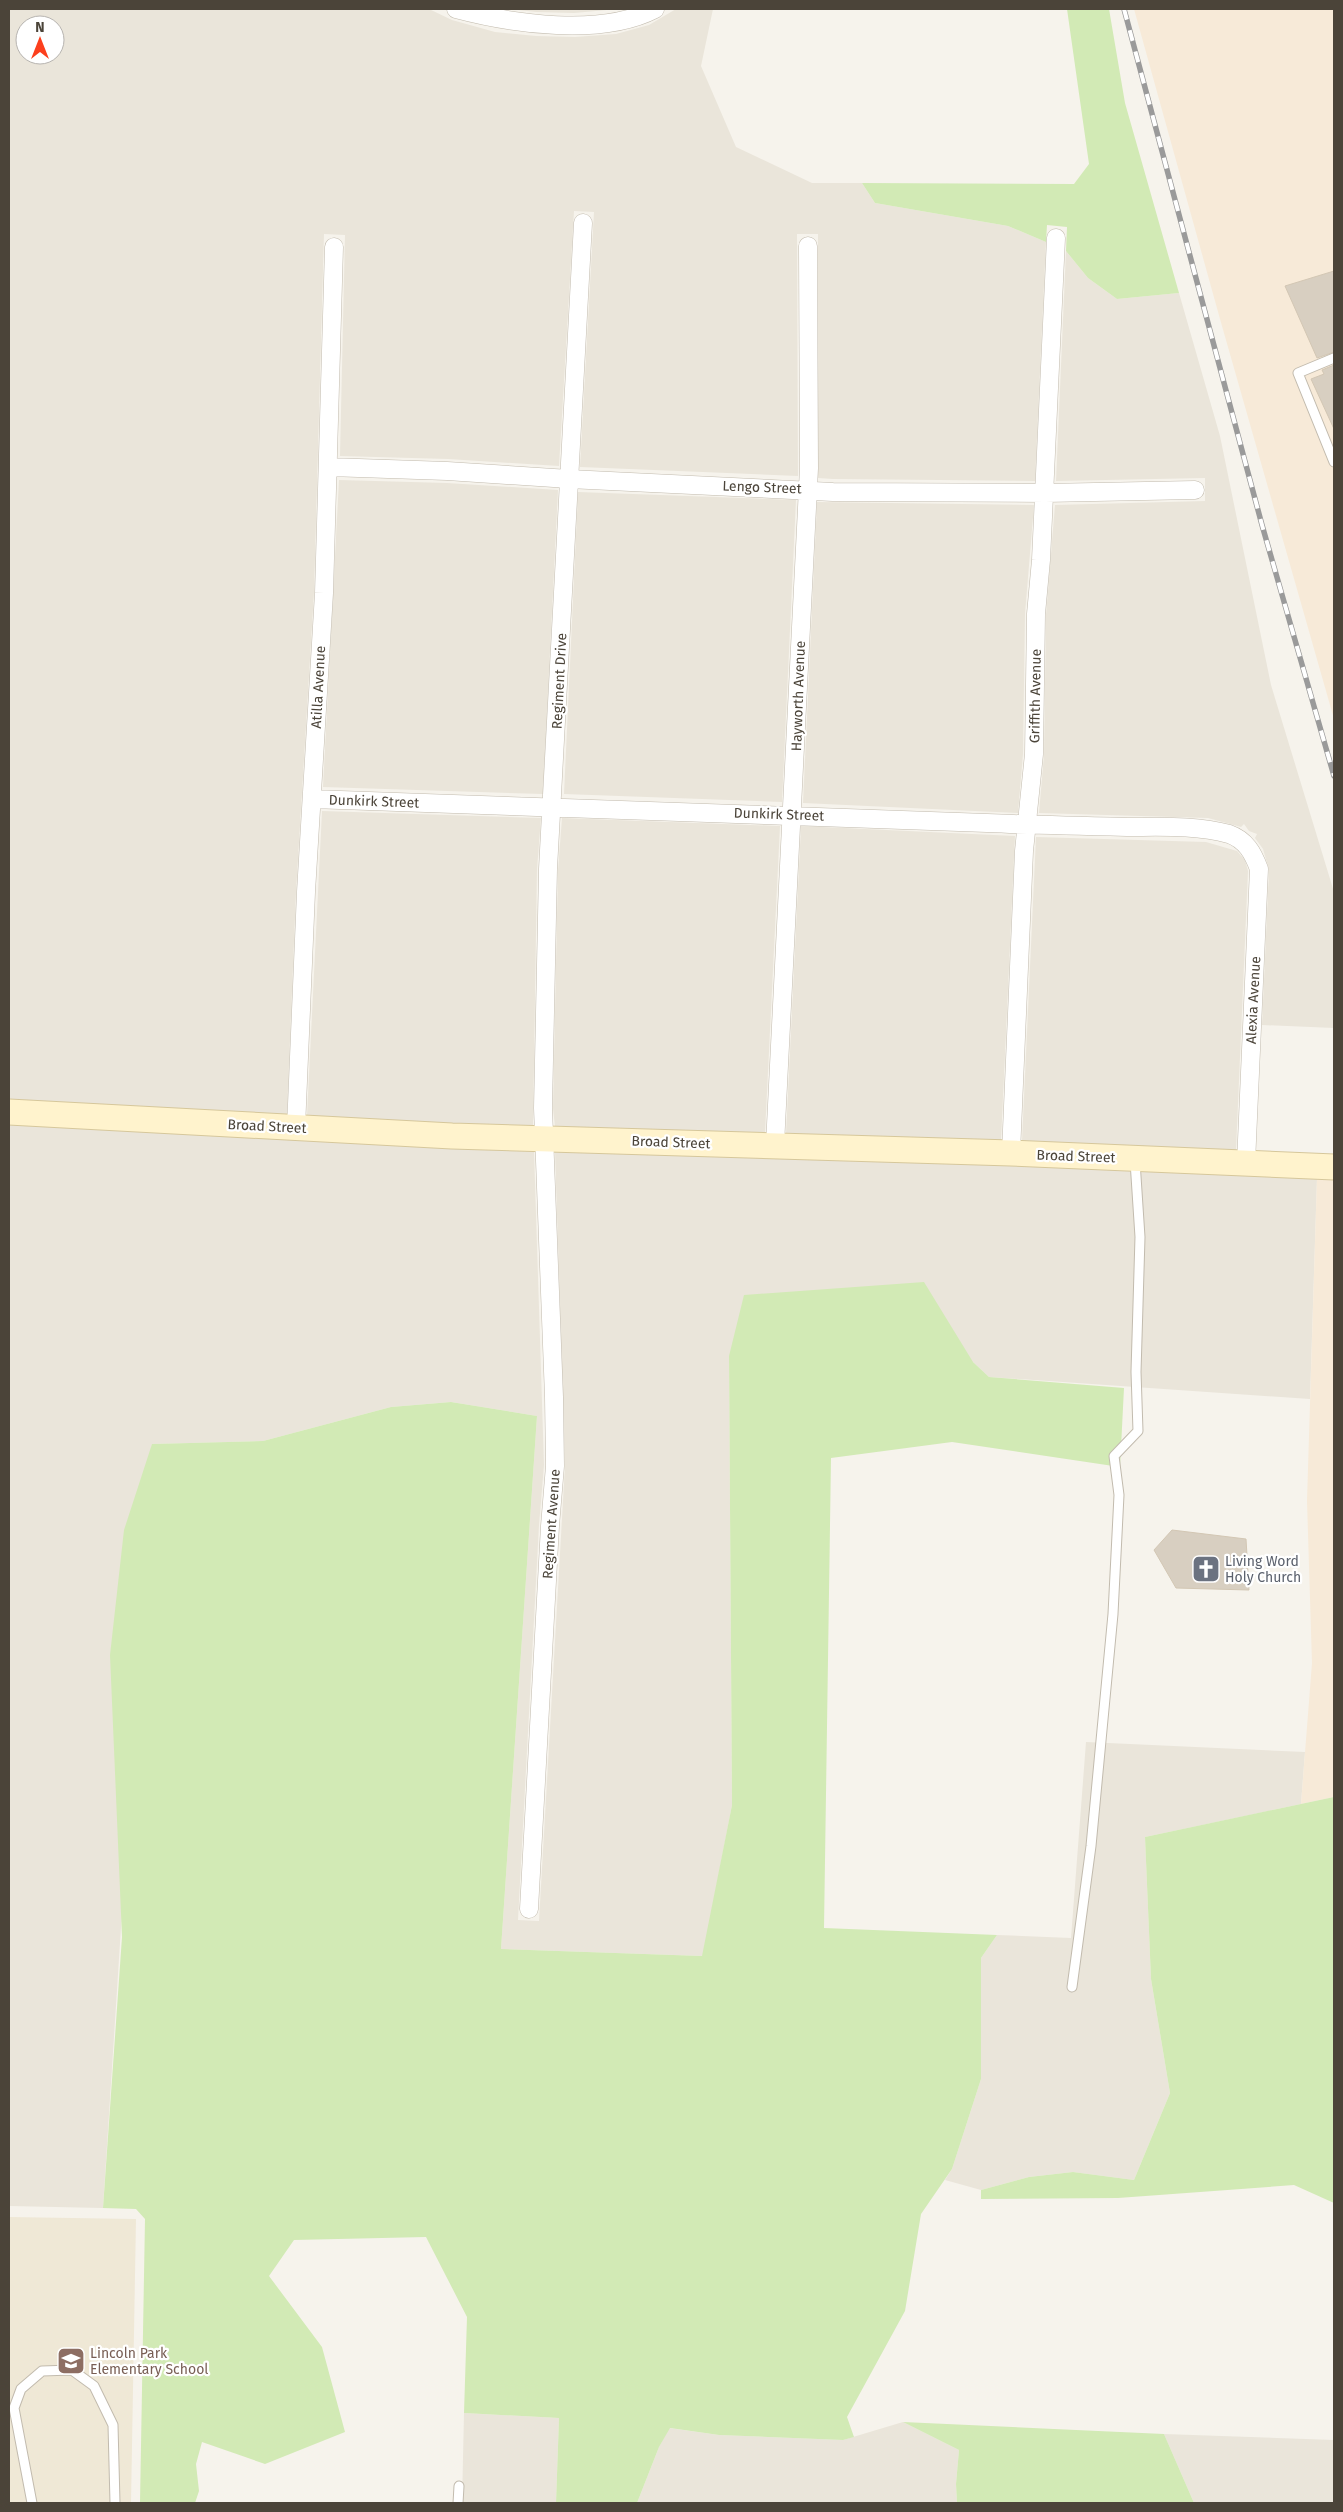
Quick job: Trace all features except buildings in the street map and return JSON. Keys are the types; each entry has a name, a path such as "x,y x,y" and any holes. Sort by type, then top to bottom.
{"street":[{"path":"456,9 497,20 574,25 615,22 645,14 655,9"},
{"name":"Regiment Drive","path":"544,1139 548,869 583,223"},
{"name":"Griffith Avenue","path":"1011,1153 1024,851 1034,754 1036,614 1045,492 1056,238"},
{"name":"Hayworth Avenue","path":"775,1145 809,468 808,246"},
{"name":"Atilla Avenue","path":"296,1128 329,468 334,247"},
{"name":"Lengo Street","path":"329,468 448,471 568,479 807,489 833,492 1195,490"},
{"name":"Dunkirk Street","path":"312,799 791,814 1028,825 1208,830 1231,835 1243,841"},
{"name":"Alexia Avenue","path":"1243,841 1254,854 1259,869 1246,1163"},
{"name":"Broad Street","path":"9,1112 296,1128 544,1139 1011,1153 1334,1167"},
{"name":"Regiment Avenue","path":"529,1909 555,1466 544,1139"}],"lane":[{"path":"1334,358 1298,373 1334,462"},
{"path":"1072,1987 1091,1846 1114,1614 1118,1495 1114,1456 1138,1431 1136,1372 1140,1237 1135,1158"},
{"path":"32,2503 14,2408 21,2389 42,2371 72,2370 94,2386 113,2425 114,2503"},
{"path":"458,2503 459,2486"}],"shaded area":[{"path":"9,9 429,9 452,20 495,32 575,37 616,34 649,25 676,9 713,9 701,66 736,147 812,183 862,183 875,203 1008,226 1046,242 1035,481 818,478 818,234 797,234 798,476 580,467 594,212 574,211 559,466 448,459 340,456 345,235 324,234 314,592 296,892 287,1115 9,1100"},
{"path":"509,9 618,9 574,13"},
{"path":"1134,9 1334,9 1334,719 1220,319"},
{"path":"1066,251 1088,278 1117,299 1179,293 1220,436 1271,685 1334,892 1334,1028 1262,1025 1269,870 1263,849 1255,838 1257,834 1249,831 1244,824 1241,827 1208,818 1039,813 1044,755 1046,615 1055,505 1205,501 1205,478 1056,481"},
{"path":"339,480 447,483 558,490 543,794 323,787"},
{"path":"578,492 796,500 782,802 564,794"},
{"path":"817,502 1034,505 1025,614 1023,754 1018,813 803,803"},
{"path":"322,811 541,818 537,869 533,1127 307,1116"},
{"path":"562,818 780,826 765,1133 555,1127 553,1108 558,870"},
{"path":"801,826 1015,836 1001,1141 786,1134"},
{"path":"1036,837 1206,842 1237,851 1245,860 1248,871 1236,1150 1022,1141"},
{"path":"9,1124 534,1151 544,1465 539,1525 518,1920 539,1921 565,1466 555,1151 1010,1165 1317,1178 1310,1399 989,1377 973,1362 729,1356 732,1805 703,1956 501,1949 537,1416 451,1402 391,1407 263,1441 152,1444 103,2208 9,2206"},
{"path":"1317,1178 1334,1178 1334,1797 1301,1804 1312,1663 1307,1501"},
{"path":"1086,1742 1305,1752 1301,1804 1145,1837 1151,1979 1170,2093 1134,2180 1073,2172 1029,2177 981,2190 945,2180 952,2169 981,2079 981,1958 997,1935 1071,1938"},
{"name":"Lincoln Park Elementary School","path":"9,2217 136,2219 131,2503 9,2503"},
{"path":"464,2413 559,2418 556,2503 462,2503"},
{"path":"903,2422 959,2450 956,2484 957,2503 637,2503 659,2447 669,2428 719,2435 843,2440"},
{"path":"1164,2434 1334,2440 1334,2503 1194,2503"}],"green space":[{"path":"1067,9 1109,9 1125,103 1179,293 1117,299 1088,278 1066,251 1067,227 1047,225 1046,242 1008,226 875,203 862,183 1074,184 1089,164"},
{"path":"924,1282 973,1362 989,1377 1124,1388 1120,1467 952,1442 831,1458 824,1928 997,1935 981,1958 981,2079 952,2169 921,2214 905,2311 847,2417 854,2437 843,2440 719,2435 670,2428 659,2447 637,2503 556,2503 559,2418 464,2413 467,2317 426,2237 294,2240 269,2276 322,2347 345,2432 265,2464 202,2442 196,2464 199,2491 195,2503 140,2503 145,2219 136,2209 103,2208 122,1937 110,1655 124,1530 152,1444 263,1441 391,1407 451,1402 537,1416 501,1949 702,1956 732,1805 729,1356 744,1295"},
{"path":"1334,1797 1334,2203 1294,2185 1118,2198 981,2199 981,2190 1029,2177 1073,2172 1134,2180 1170,2093 1151,1979 1145,1837"},
{"path":"903,2422 1164,2434 1194,2503 957,2503 956,2484 959,2450"}],"railway":[{"path":"1124,9 1262,525 1334,776"}],"place":[{"name":"Living Word Holy Church","path":"1206,1569"},
{"name":"Lincoln Park Elementary School","path":"71,2361"}]}
